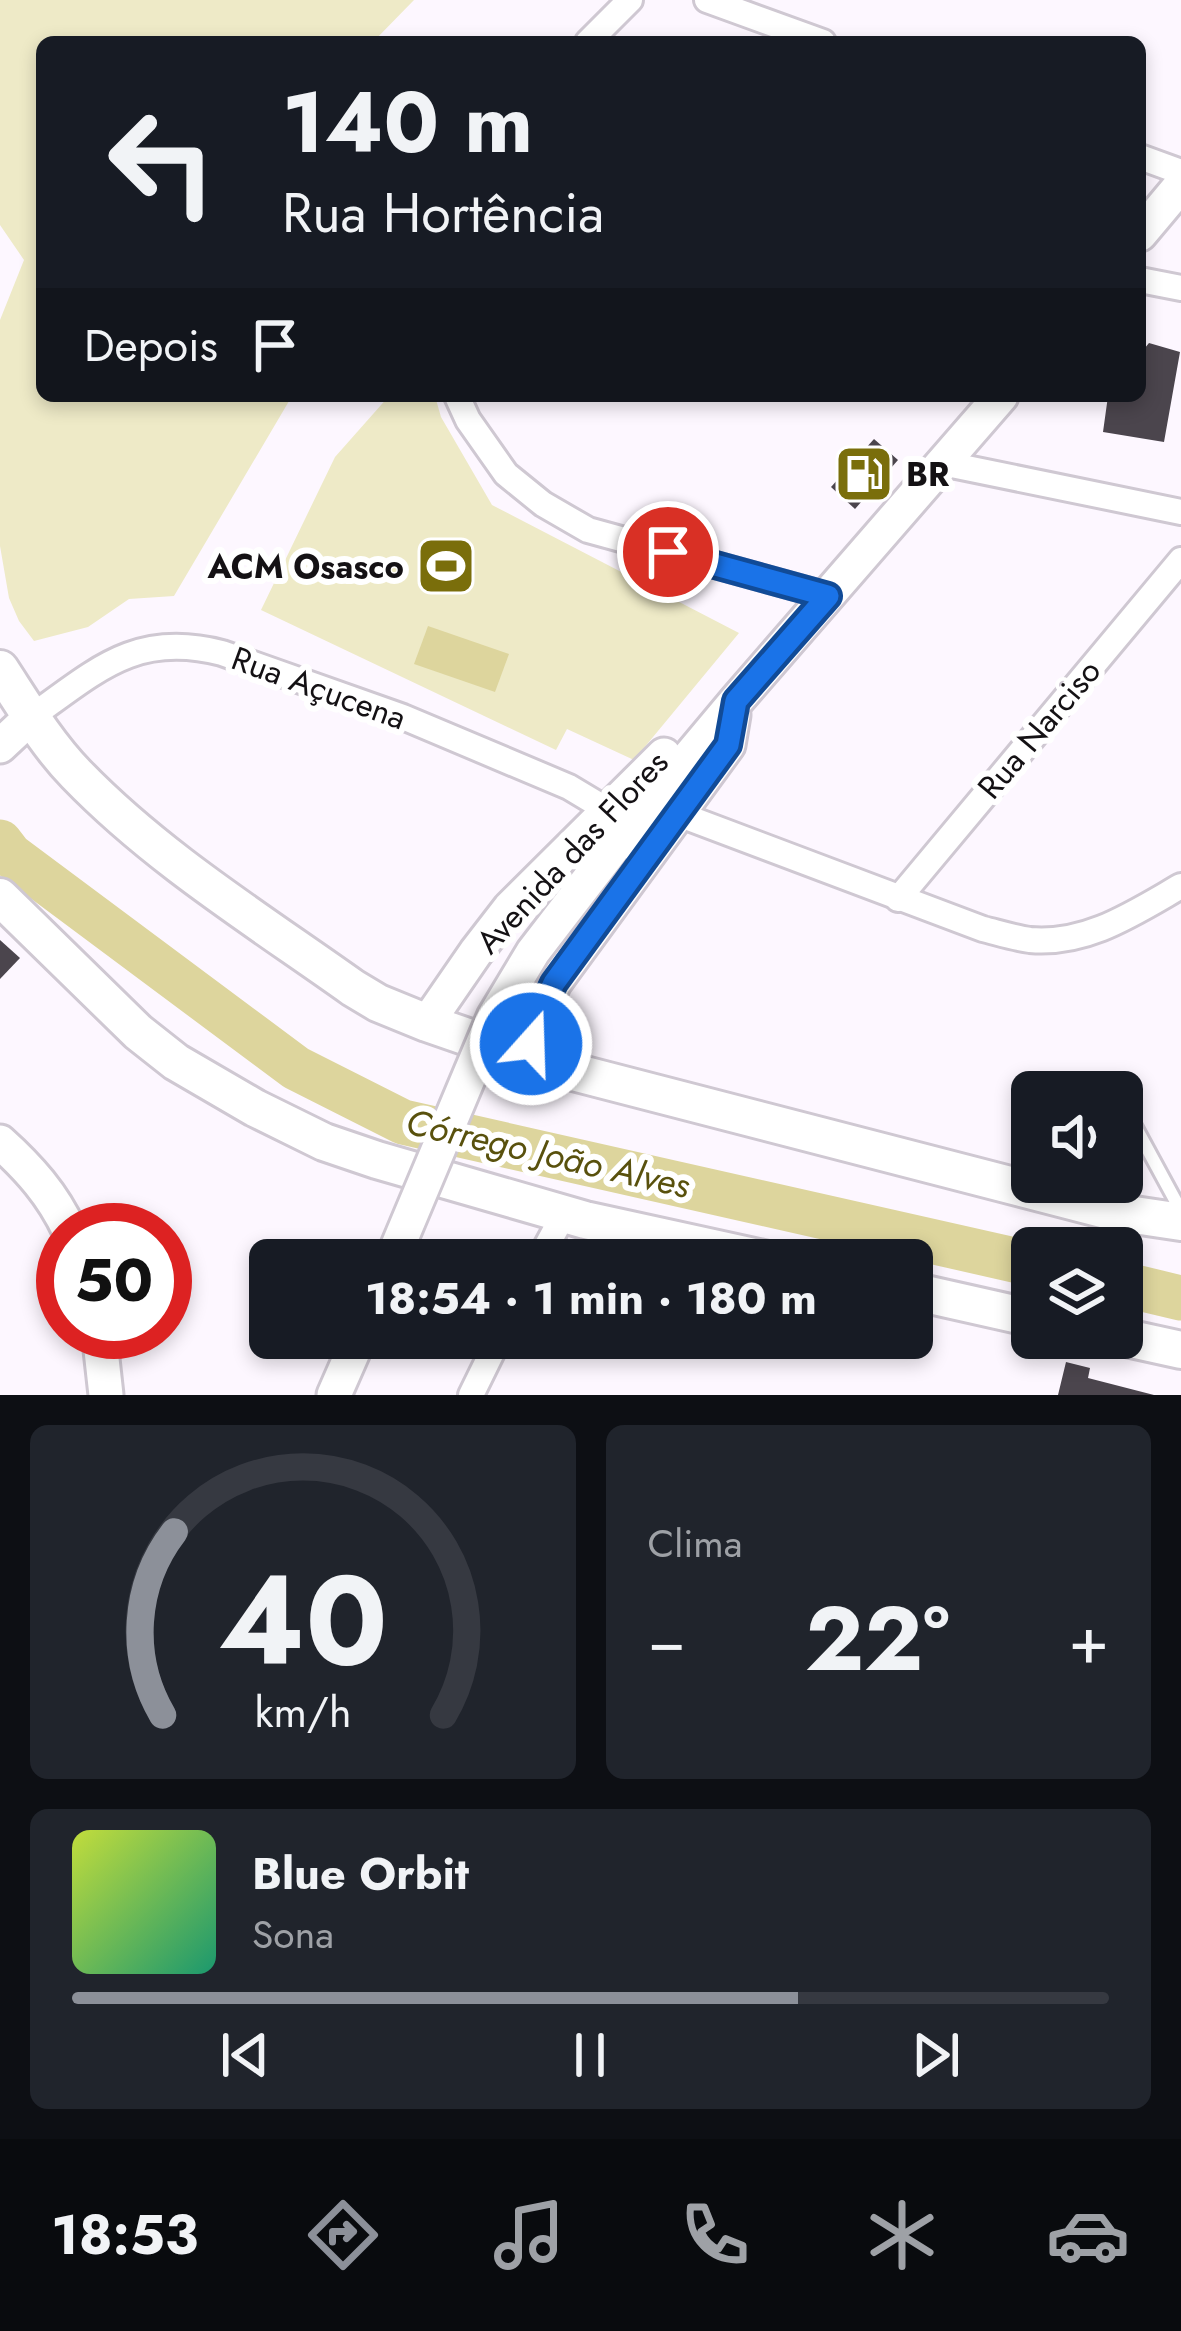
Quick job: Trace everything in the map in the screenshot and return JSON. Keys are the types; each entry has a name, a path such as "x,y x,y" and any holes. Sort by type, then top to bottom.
{"main road":[{"path":"1146,227 1181,185"},
{"name":"Avenida das Flores","path":"401,1239 494,1017 533,952 736,701 996,402"},
{"path":"0,669 75,773 163,853 378,1003 554,1067 1114,1212 1181,1222"},
{"name":"Avenida das Flores","path":"427,1024 510,908 694,722 736,701"},
{"name":"Avenida das Flores","path":"554,1067 531,1044 531,1031 554,983 728,745 736,701"},
{"path":"0,746 31,717"},
{"path":"0,897 138,1032 176,1062 255,1108 342,1148 564,1214 675,1239"},
{"path":"510,908 486,956 483,992 494,1005 515,1012 538,1000 554,983"},
{"path":"0,1142 56,1203"},
{"path":"933,1297 1011,1313"},
{"path":"1143,1342 1181,1350"},
{"path":"102,1359 106,1395"},
{"path":"334,1395 350,1359"}],"street":[{"path":"594,36 630,0"},
{"path":"707,0 806,36"},
{"path":"1146,159 1181,172"},
{"path":"1146,281 1181,288"},
{"path":"460,402 506,474 543,504 588,530 828,596"},
{"path":"942,464 1181,512"},
{"name":"Rua Narciso","path":"898,899 1181,560"},
{"name":"Rua Açucena","path":"31,717 127,655 164,645 191,645 403,717 569,787 609,812"},
{"path":"677,814 898,899 1029,940 1091,933 1181,886"},
{"path":"550,1239 564,1214"},
{"path":"478,1394 491,1359"}],"lane":[{"path":"1143,1140 1181,1211"}],"shaded area":[{"path":"0,0 414,0 379,36 36,36 36,402 288,402 174,596 129,599 88,627 34,641 9,598 0,546 0,320 24,260 0,225"},
{"name":"ACM Osasco","path":"384,402 437,402 492,505 739,633 634,760 567,729 556,750 261,610 335,457"},
{"path":"428,626 509,654 495,692 414,664"}],"building":[{"path":"1149,343 1180,352 1164,442 1103,432 1107,402 1146,402"},
{"name":"BR","path":"874,439 898,460 855,509 831,487"},
{"path":"0,940 20,958 0,979"},
{"path":"1066,1362 1090,1368 1088,1378 1154,1395 1058,1395"}],"waterway":[{"name":"Córrego João Alves","path":"0,842 10,855 296,1068 403,1122 1011,1259"},
{"name":"Córrego João Alves","path":"1143,1289 1181,1298"}],"place":[{"name":"BR","path":"864,474"},
{"name":"ACM Osasco","path":"446,566"}],"route":[{"path":"531,1044 531,1031 554,983 728,745 736,701 828,596 668,552"}]}
